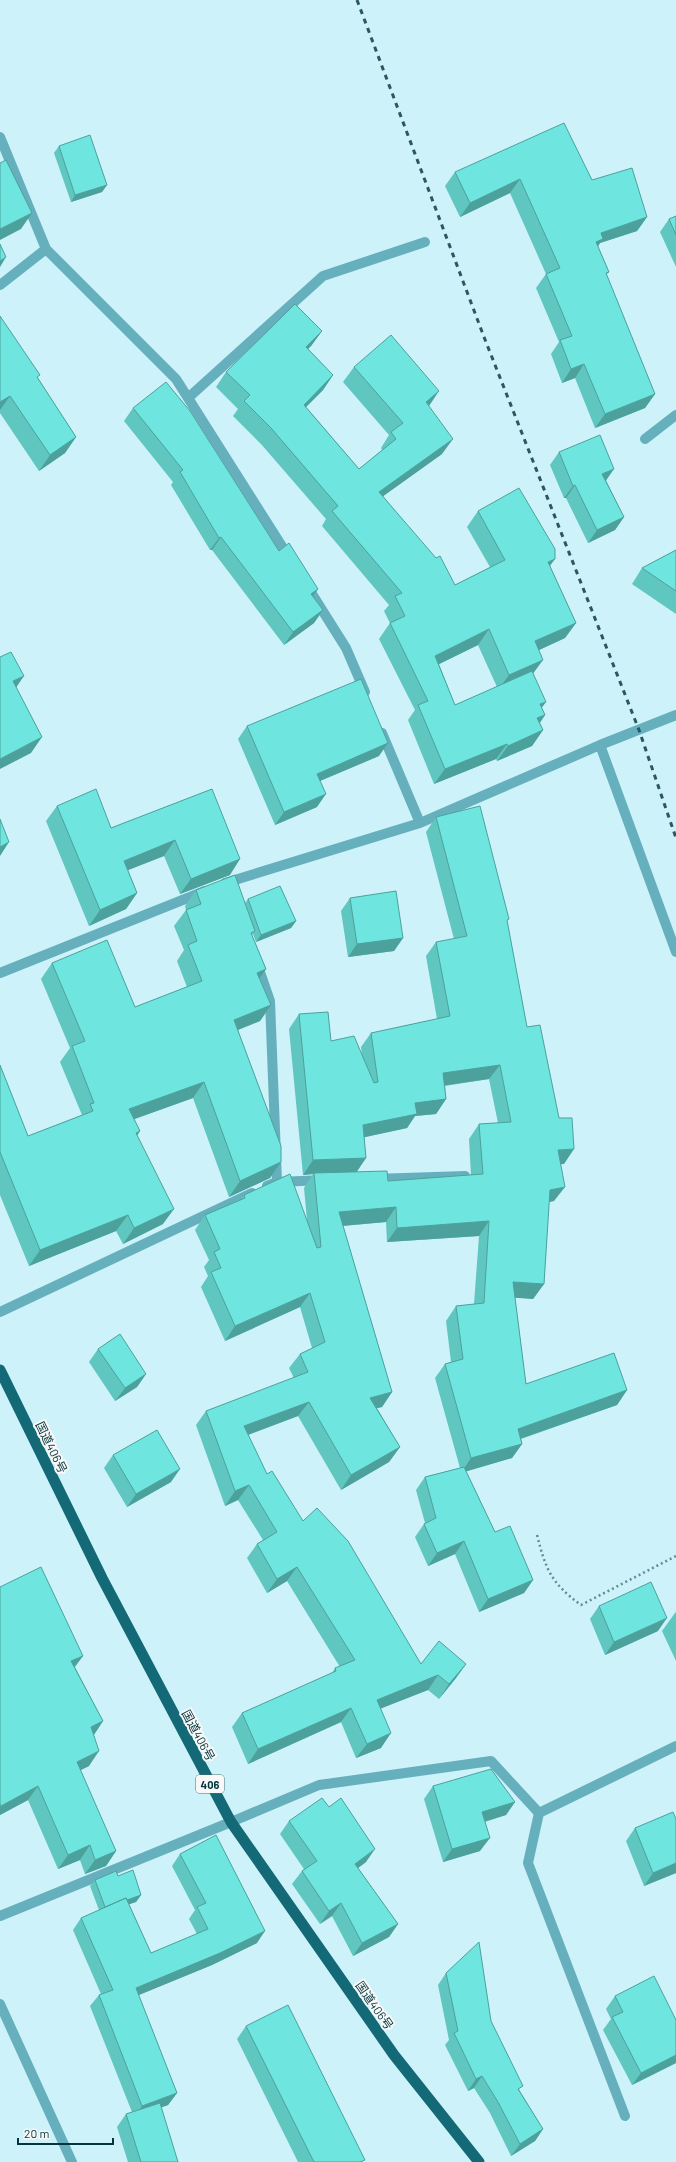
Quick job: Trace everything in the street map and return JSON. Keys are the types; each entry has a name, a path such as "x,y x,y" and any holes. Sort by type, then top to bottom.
{"highway":[{"name":"国道406号","path":"0,1370 102,1578 231,1822 394,2055 479,2162"}],"street":[{"path":"0,137 46,249 176,379 295,567"},
{"path":"188,398 323,276 425,242"},
{"path":"0,285 46,249"},
{"path":"645,438 676,415"},
{"path":"303,580 346,648 368,699"},
{"path":"0,973 229,886 420,823 600,745 676,715"},
{"path":"377,721 420,823"},
{"path":"600,745 676,952"},
{"path":"254,956 270,1001 276,1182"},
{"path":"363,1179 465,1176"},
{"path":"0,1312 276,1182 332,1180"},
{"path":"539,1813 676,1746"},
{"path":"0,1916 319,1785 491,1761 539,1813"},
{"path":"539,1813 528,1864 625,2116"},
{"path":"0,2004 72,2162"}],"path":[{"path":"537,1535 544,1564 550,1575 568,1595 581,1605 676,1556"}],"building":[{"path":"564,123 592,180 632,168 647,217 601,233 603,239 596,242 609,272 606,273 655,394 605,414 584,364 571,369 560,340 572,336 546,274 560,268 520,179 470,203 455,172"},
{"path":"90,135 107,185 75,195 59,146"},
{"path":"6,160 32,213 0,229 0,163"},
{"path":"676,216 676,235 669,219"},
{"path":"0,244 6,257 0,261"},
{"path":"295,304 322,331 306,347 333,375 304,405 359,469 396,439 391,432 403,423 354,367 391,335 439,391 426,402 453,439 379,492 436,558 440,556 455,585 505,560 478,511 519,488 555,549 555,559 548,562 576,623 535,641 543,660 509,675 489,629 435,656 455,705 532,671 546,702 540,704 545,715 537,718 543,730 508,746 507,744 445,769 418,705 428,701 390,623 405,616 395,596 402,593 332,511 338,506 271,428 244,401 250,395 226,372"},
{"path":"0,316 40,375 37,377 76,437 50,455 10,396 0,402"},
{"path":"166,382 190,411 279,551 289,543 318,589 311,594 323,610 293,632 221,537 219,538 180,472 183,470 133,408"},
{"path":"600,435 614,469 602,474 624,517 597,530 575,485 573,486 559,452"},
{"path":"676,550 676,591 642,568"},
{"path":"11,652 24,676 13,681 42,737 0,759 0,657"},
{"path":"361,679 388,743 317,774 326,794 284,812 247,726"},
{"path":"96,789 111,828 212,789 240,859 191,879 175,840 124,861 137,893 100,910 57,806"},
{"path":"480,806 509,919 507,920 527,1027 540,1025 559,1118 572,1118 574,1149 558,1150 565,1187 550,1190 544,1284 513,1282 526,1384 614,1353 627,1390 518,1429 522,1444 471,1458 445,1364 463,1359 456,1306 484,1303 489,1221 397,1228 396,1207 339,1212 392,1392 370,1398 400,1447 351,1475 309,1402 244,1426 267,1474 272,1471 303,1521 317,1508 348,1541 421,1664 439,1641 466,1664 449,1684 438,1675 377,1700 391,1733 367,1744 351,1708 258,1749 242,1713 336,1671 335,1668 355,1660 297,1567 277,1579 257,1544 277,1532 249,1485 235,1491 206,1411 308,1372 300,1354 325,1342 310,1293 235,1326 211,1272 221,1268 214,1252 220,1249 205,1215 245,1198 244,1195 290,1174 317,1248 321,1247 314,1173 387,1171 388,1181 483,1174 479,1124 511,1122 500,1065 443,1073 446,1099 415,1103 417,1114 363,1125 366,1158 313,1160 299,1014 328,1012 331,1041 354,1036 374,1083 378,1082 371,1033 450,1016 436,942 467,936 436,817"},
{"path":"0,819 9,842 0,847"},
{"path":"235,875 255,931 251,933 266,969 257,973 271,1005 234,1020 281,1146 281,1162 240,1181 204,1082 129,1109 140,1131 136,1133 174,1209 134,1228 128,1215 40,1250 0,1152 0,1065 28,1136 93,1111 90,1104 94,1103 72,1046 85,1041 52,963 107,940 135,1007 202,981 188,945 197,941 186,910 201,904 196,890"},
{"path":"280,886 296,921 261,935 248,899"},
{"path":"396,891 403,938 357,944 350,898"},
{"path":"120,1334 146,1374 125,1388 98,1349"},
{"path":"157,1430 180,1469 136,1494 113,1455"},
{"path":"464,1467 495,1532 510,1526 533,1580 488,1599 464,1541 437,1553 424,1524 436,1518 425,1477"},
{"path":"41,1567 83,1656 71,1661 103,1721 91,1727 99,1751 77,1762 116,1851 95,1860 90,1845 68,1855 38,1786 1,1806 0,1804 0,1587"},
{"path":"651,1582 667,1618 614,1642 599,1606"},
{"path":"491,1769 515,1802 482,1812 490,1838 452,1849 433,1786"},
{"path":"322,1798 329,1807 341,1798 375,1849 355,1864 398,1924 362,1943 341,1903 329,1911 302,1871 317,1861 289,1821"},
{"path":"673,1812 676,1819 676,1863 653,1873 635,1828"},
{"path":"216,1835 265,1931 220,1953 136,1988 177,2093 142,2106 99,1995 113,1990 81,1918 126,1898 151,1953 208,1929 197,1907 206,1903 180,1854"},
{"path":"133,1870 141,1895 127,1900 126,1898 105,1907 95,1880 116,1871 118,1876"},
{"path":"479,1942 491,2021 523,2086 518,2089 543,2129 520,2144 498,2102 482,2076 476,2079 454,2033 458,2031 446,1973"},
{"path":"654,1976 676,2020 676,2055 641,2073 612,2017 623,2012 615,1996"},
{"path":"288,2005 365,2160 360,2162 314,2162 246,2026"},
{"path":"160,2103 178,2162 141,2162 126,2114"}],"railway":[{"path":"357,0 484,337 639,730 676,838"}]}
